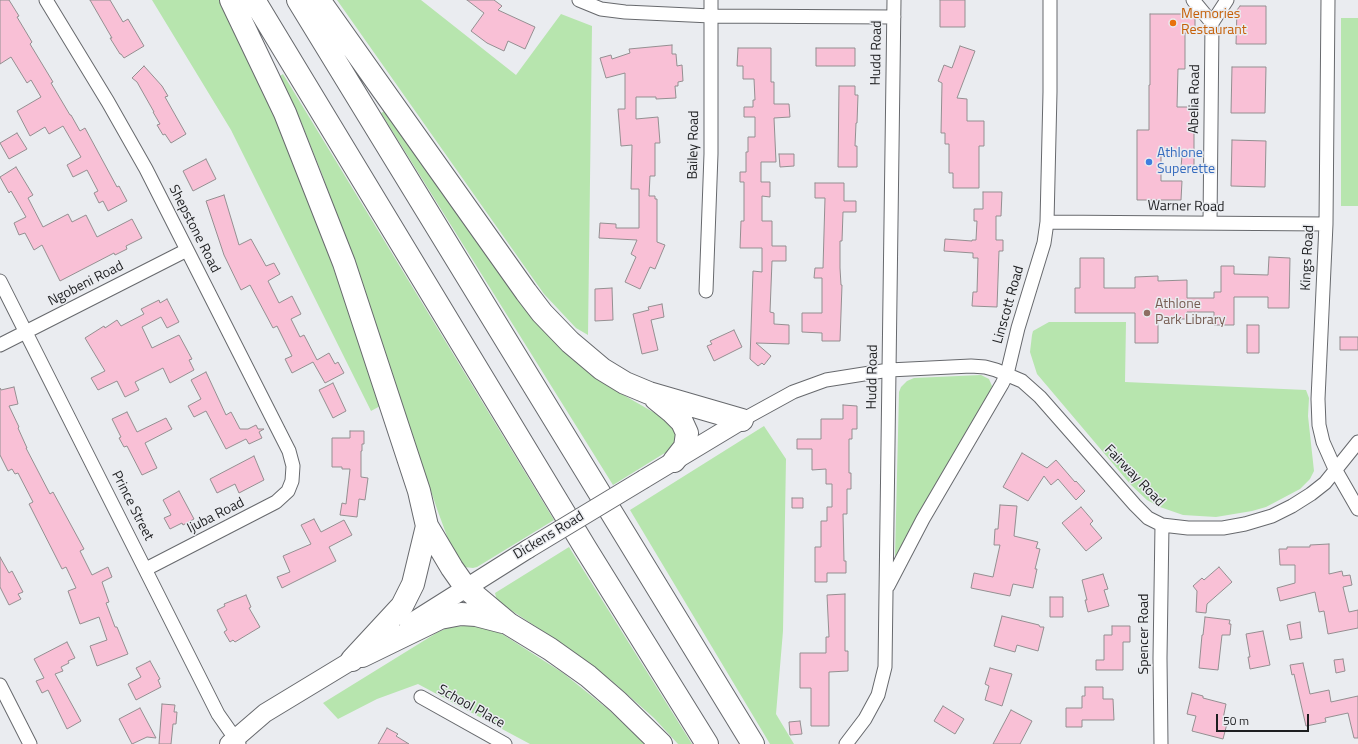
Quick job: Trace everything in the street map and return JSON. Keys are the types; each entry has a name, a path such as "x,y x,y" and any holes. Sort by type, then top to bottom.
{"highway":[{"path":"231,0 285,113 344,263 420,491 427,526 452,568 466,588 509,624 550,649 588,676 618,702 661,744"},
{"path":"254,0 586,549 707,744"},
{"path":"298,0 753,744"},
{"path":"319,0 469,213 542,313 570,342 602,369 625,383 649,393 742,420"},
{"path":"649,393 682,422 687,433 685,447 674,461"},
{"path":"352,660 402,606 413,584 427,526"},
{"path":"352,660 440,618 461,614 476,615 509,624"}],"street":[{"name":"Shepstone Road","path":"46,0 108,102 146,170 187,250 289,451 293,466 292,481"},
{"path":"579,0 601,9 625,12 711,16 894,17"},
{"name":"Bailey Road","path":"706,291 710,154 711,0"},
{"name":"Hudd Road","path":"846,744 865,720 878,696 885,667 894,0"},
{"name":"Linscott Road","path":"887,588 923,519 1007,374 1018,328 1044,243 1047,222 1050,0"},
{"path":"1193,0 1212,23 1227,0"},
{"name":"Kings Road","path":"1328,0 1326,224 1318,398 1319,425 1323,442 1335,469 1358,509"},
{"name":"Abelia Road","path":"1210,224 1212,23"},
{"name":"Warner Road","path":"1047,222 1326,224"},
{"name":"Ngobeni Road","path":"0,345 187,250"},
{"name":"Prince Street","path":"0,281 218,714 234,742"},
{"name":"Fairway Road","path":"889,370 971,366 985,367 1007,374 1022,381 1040,397 1135,505 1148,518 1162,525 1188,528 1223,528 1245,524 1272,516 1311,494 1325,482 1358,442"},
{"name":"Dickens Road","path":"234,742 265,713 528,549 742,420 807,386 826,380 889,370"},
{"name":"Ijuba Road","path":"146,569 276,502 288,491 292,481"},
{"name":"Spencer Road","path":"1161,744 1160,658 1162,525"},
{"path":"1,688 30,744"},
{"name":"School Place","path":"421,697 505,744"}],"green space":[{"path":"152,0 221,0 255,69 307,194 382,405 371,411 231,130"},
{"path":"337,0 421,0 516,75 561,14 592,26 588,335 576,328 544,294"},
{"path":"1341,18 1358,18 1358,206 1341,206"},
{"path":"283,74 554,520 477,567 464,567 455,558 322,174 299,117 280,76"},
{"path":"385,111 613,389 674,424 677,428 676,446 613,485 381,113"},
{"path":"1049,322 1126,322 1125,382 1306,390 1309,398 1308,416 1314,471 1310,479 1300,489 1266,507 1216,517 1183,515 1160,507 1147,500 1131,485 1037,374 1030,352 1032,335 1033,331"},
{"path":"981,375 989,379 992,386 991,389 895,557 899,392 901,387 907,381 914,378"},
{"path":"764,426 786,459 783,631 776,714 794,744 770,744 630,510"},
{"path":"569,547 692,744 678,744 654,718 612,681 567,647 497,601 495,593"},
{"path":"470,625 480,626 499,632 563,673 609,710 645,744 530,744 418,684 377,699 338,719 323,703 438,632 448,628"}],"building":[{"path":"0,0 9,0 32,42 30,44 53,82 51,83 80,131 85,128 117,187 119,186 127,201 108,211 103,201 99,203 94,193 98,191 87,170 73,177 67,165 81,157 63,126 49,134 45,127 30,136 17,111 41,97 31,80 27,83 11,57 0,64"},
{"path":"90,0 110,0 123,22 128,19 144,46 124,58 110,38 112,38"},
{"path":"467,0 494,0 502,6 498,10 535,27 525,49 508,41 504,51 487,43 471,31 484,13"},
{"path":"940,0 965,0 965,27 940,27"},
{"path":"1240,6 1266,6 1266,44 1236,44 1237,10"},
{"path":"1150,14 1195,15 1195,33 1185,33 1185,69 1178,69 1177,107 1194,107 1194,168 1181,168 1182,155 1161,155 1161,181 1182,181 1181,200 1137,200 1137,130 1149,130"},
{"path":"672,45 672,54 676,54 677,66 682,65 683,81 678,82 678,86 675,86 676,98 656,99 656,97 636,97 636,119 658,117 660,143 655,143 655,176 650,176 649,196 655,196 655,199 657,199 657,242 665,245 655,269 650,267 640,289 625,282 636,257 631,254 637,240 599,238 600,223 616,224 616,228 639,228 639,189 631,189 632,145 621,146 618,109 625,109 625,73 606,78 600,58 611,55 612,59 630,53 629,49"},
{"path":"960,46 975,51 957,98 967,99 967,121 984,121 984,146 979,146 979,188 953,188 953,173 949,173 949,144 945,144 945,133 941,133 942,83 938,81 944,65 952,68"},
{"path":"738,48 771,48 771,82 774,82 774,104 789,104 790,117 774,118 776,162 761,162 761,182 770,182 770,197 762,196 762,221 772,221 772,246 786,246 786,261 772,261 770,312 774,313 774,324 789,325 789,344 756,343 771,356 764,365 762,363 758,366 750,359 753,271 762,272 762,248 740,248 741,221 744,221 744,182 740,182 740,172 746,172 748,137 755,137 755,117 744,117 744,107 753,107 753,100 755,100 754,79 743,79 743,66 737,66"},
{"path":"816,48 855,48 855,66 816,66"},
{"path":"144,66 162,86 168,96 165,97 186,134 171,143 165,134 163,135 157,125 160,124 154,112 137,82 132,78"},
{"path":"1232,67 1266,67 1265,113 1231,113"},
{"path":"839,86 855,86 855,95 858,95 855,146 857,146 857,167 838,167"},
{"path":"17,133 27,149 9,159 0,143"},
{"path":"1232,140 1266,141 1265,187 1231,186"},
{"path":"779,154 794,154 794,166 780,167"},
{"path":"206,159 216,179 193,191 183,171"},
{"path":"16,167 33,195 28,198 43,227 68,214 72,222 86,215 97,237 132,219 142,238 126,246 127,249 115,255 114,253 60,281 42,245 34,250 25,233 19,235 14,223 26,217 11,191 9,193 0,177"},
{"path":"815,183 844,183 844,201 856,201 856,212 843,212 842,241 840,241 840,268 842,285 840,341 822,341 822,333 802,332 802,313 822,313 822,278 814,278 815,268 823,268 825,198 815,198"},
{"path":"983,192 1002,192 1001,216 996,216 996,240 1003,240 1003,251 999,251 997,307 972,306 973,292 977,292 978,258 973,258 973,253 944,251 945,239 976,240 977,221 974,221 974,209 983,209"},
{"path":"224,195 239,245 251,239 266,266 274,263 280,274 268,281 279,303 292,296 301,314 291,319 300,337 304,335 317,360 329,353 335,364 338,362 344,373 325,383 313,362 292,373 285,359 292,356 277,326 273,328 250,285 241,290 224,255 206,201"},
{"path":"1269,257 1290,258 1289,308 1268,308 1268,297 1234,297 1234,325 1214,325 1214,312 1187,312 1187,319 1158,319 1158,343 1135,343 1135,313 1075,313 1075,288 1080,288 1080,258 1104,258 1104,288 1135,288 1135,277 1158,276 1158,281 1187,280 1187,298 1214,298 1214,292 1221,292 1221,266 1234,266 1234,274 1268,275"},
{"path":"612,288 613,320 595,321 595,289"},
{"path":"167,299 179,322 167,328 161,317 142,327 152,348 179,335 192,359 189,360 194,370 170,383 163,368 135,382 139,390 125,397 117,381 98,390 91,378 105,371 85,338 117,320 121,326 144,314 141,309 159,300 160,303"},
{"path":"662,304 664,317 651,320 658,350 642,354 633,314 649,310 648,307"},
{"path":"1247,325 1259,325 1259,353 1247,353"},
{"path":"734,330 742,347 714,361 707,346 712,344 710,341"},
{"path":"1340,337 1358,337 1358,350 1340,350"},
{"path":"206,372 226,415 231,412 240,429 248,429 256,425 258,429 264,429 259,432 262,438 249,444 246,439 226,449 206,411 194,417 188,406 201,399 191,380"},
{"path":"333,383 346,411 333,418 319,390"},
{"path":"14,387 18,404 9,406 19,427 18,428 26,448 50,494 53,492 84,549 80,551 92,575 108,567 112,577 102,582 109,602 106,603 115,627 117,627 128,654 97,666 90,646 107,640 99,617 80,624 68,591 76,588 66,567 62,569 29,504 33,502 18,473 15,474 12,469 8,471 0,455 0,388 1,390"},
{"path":"843,405 857,406 857,429 852,429 852,439 849,439 849,473 851,473 851,489 847,489 847,514 843,514 844,561 846,561 846,573 827,573 827,582 815,582 815,547 821,547 821,521 827,521 827,507 832,507 832,484 826,484 826,469 812,470 812,449 797,449 797,439 821,439 821,419 843,419"},
{"path":"127,412 137,432 166,418 172,429 145,443 157,468 142,475 127,446 124,447 119,438 121,437 112,419"},
{"path":"350,431 364,431 364,444 362,444 361,451 361,477 368,478 365,500 359,499 357,517 340,515 342,503 346,504 350,469 332,467 332,438 350,438"},
{"path":"1022,453 1047,468 1056,460 1085,491 1076,500 1058,479 1051,485 1044,476 1028,501 1003,487"},
{"path":"254,456 264,480 239,493 235,484 217,493 210,479"},
{"path":"179,491 194,519 183,525 182,523 170,529 164,518 171,515 163,500"},
{"path":"792,498 803,498 803,508 792,508"},
{"path":"1000,505 1017,506 1014,536 1038,542 1036,548 1040,549 1035,569 1037,569 1033,588 1013,584 1010,596 971,588 974,573 993,577 1000,545 994,545 995,529 998,529"},
{"path":"1081,507 1093,521 1090,524 1102,538 1086,551 1062,523"},
{"path":"314,519 321,532 344,520 352,535 329,547 336,561 282,588 277,577 290,572 283,556 311,544 301,525"},
{"path":"1329,544 1329,574 1342,571 1343,576 1350,575 1352,585 1343,587 1349,612 1358,610 1358,628 1328,634 1324,611 1319,612 1315,592 1280,601 1277,588 1295,583 1295,565 1280,565 1279,549"},
{"path":"0,557 9,573 12,571 23,592 18,594 21,599 9,605 0,587"},
{"path":"1219,567 1232,582 1207,604 1206,613 1196,612 1197,591 1193,586 1202,578 1204,580"},
{"path":"1103,574 1108,589 1104,590 1109,606 1088,612 1085,600 1087,600 1082,580"},
{"path":"845,594 845,651 848,651 848,671 829,672 829,726 811,726 811,688 800,688 800,653 826,653 826,637 829,637 827,595"},
{"path":"246,595 251,607 249,608 260,627 235,642 233,640 230,642 224,632 227,630 217,610 225,606 224,604"},
{"path":"1050,597 1063,597 1063,617 1050,617"},
{"path":"1002,616 1044,627 1038,651 1017,645 1015,652 994,646"},
{"path":"1205,617 1230,620 1229,624 1231,624 1230,635 1222,635 1218,670 1199,668"},
{"path":"1300,622 1302,638 1290,640 1287,625"},
{"path":"1112,626 1130,626 1130,642 1123,642 1123,670 1096,670 1096,660 1104,660 1104,635 1112,635"},
{"path":"1263,631 1270,665 1250,669 1248,657 1250,657 1246,634"},
{"path":"67,642 75,658 68,661 69,663 61,667 63,671 55,674 81,721 67,729 48,690 42,693 36,681 44,678 34,659"},
{"path":"1343,659 1345,671 1336,673 1334,660"},
{"path":"150,661 160,679 158,680 161,687 136,700 128,684 141,677 136,668"},
{"path":"1303,663 1310,694 1329,690 1331,702 1358,696 1358,738 1354,738 1348,713 1325,718 1326,722 1306,726 1294,674 1292,675 1290,665"},
{"path":"990,668 1012,674 1002,706 985,700 989,686 985,684"},
{"path":"1085,687 1103,687 1103,699 1113,699 1114,720 1082,720 1082,727 1066,727 1066,708 1082,708 1082,696 1085,696"},
{"path":"1192,693 1203,696 1203,698 1226,704 1223,719 1228,720 1223,739 1192,731 1196,716 1187,714"},
{"path":"162,704 175,705 174,712 177,712 176,724 173,724 171,744 159,744"},
{"path":"943,706 964,719 955,734 934,721"},
{"path":"140,708 156,738 147,737 132,744 119,719"},
{"path":"1011,710 1032,721 1020,744 993,744"},
{"path":"800,721 802,734 790,735 789,722"},
{"path":"387,728 398,734 396,736 409,744 378,744"}],"place":[{"name":"Memories Restaurant","path":"1173,23"},
{"name":"Athlone Superette","path":"1149,162"},
{"name":"Athlone Park Library","path":"1147,313"}]}
